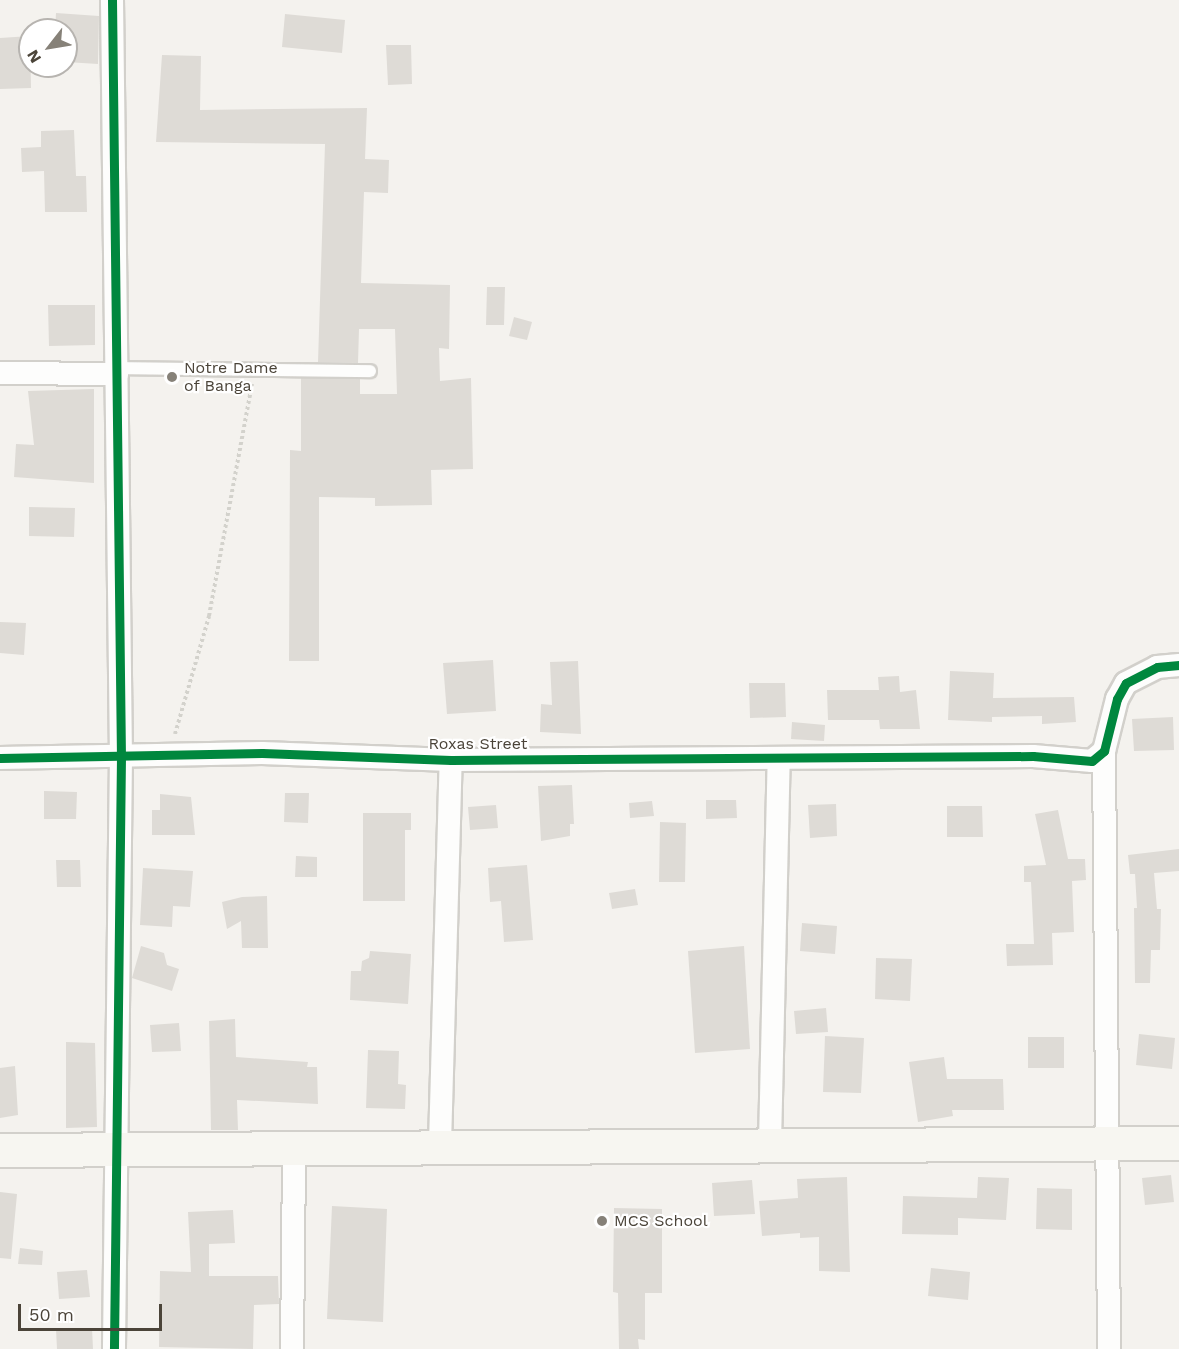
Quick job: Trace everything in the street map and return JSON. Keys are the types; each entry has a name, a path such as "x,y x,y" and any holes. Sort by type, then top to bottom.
{"main road":[{"path":"0,1150 440,1144 1109,1141 1179,1143"}],"street":[{"path":"112,0 121,756 114,1147 114,1349"},
{"path":"0,373 117,371"},
{"path":"1110,1349 1104,751 1114,708 1126,683 1157,667 1179,665"},
{"name":"Roxas Street","path":"0,758 262,753 451,760 1033,756 1092,761 1104,751"},
{"path":"770,1143 779,759"},
{"path":"440,1144 451,760"},
{"path":"292,1349 294,1146"}],"lane":[{"path":"117,371 370,371"}],"path":[{"path":"169,755 209,616 255,370"}],"building":[{"path":"56,13 99,16 98,64 78,63 78,18 56,18"},
{"path":"285,14 345,20 342,53 282,47"},
{"path":"18,37 18,78 31,78 31,88 0,89 0,38"},
{"path":"386,45 411,45 412,84 388,85"},
{"path":"162,55 201,56 200,110 367,108 365,159 389,160 388,193 364,192 361,283 450,285 449,349 439,348 440,381 471,378 473,469 431,470 432,505 375,506 375,498 319,497 319,661 289,661 290,450 301,451 301,378 360,379 360,394 397,394 395,329 359,329 358,363 318,362 325,144 156,142"},
{"path":"74,130 76,176 86,176 87,212 45,212 44,171 22,172 21,148 41,147 41,131"},
{"path":"487,287 505,287 504,325 486,325"},
{"path":"48,305 95,305 95,345 49,346"},
{"path":"514,317 532,322 527,340 509,336"},
{"path":"94,389 94,483 14,477 16,444 34,445 28,391"},
{"path":"29,507 75,508 74,537 29,536"},
{"path":"0,622 26,623 24,655 0,653"},
{"path":"493,660 496,711 447,714 443,663"},
{"path":"578,661 581,734 540,732 541,704 552,705 550,662"},
{"path":"950,671 994,673 993,698 1074,697 1076,722 1042,724 1042,716 992,717 992,722 948,720"},
{"path":"899,676 900,692 916,690 920,729 880,729 879,720 828,720 827,690 879,690 878,677"},
{"path":"749,683 785,683 786,717 750,718"},
{"path":"1173,717 1174,750 1134,751 1132,719"},
{"path":"792,722 825,725 824,741 791,739"},
{"path":"572,785 574,824 570,824 570,836 541,841 538,786"},
{"path":"44,791 77,792 76,819 44,819"},
{"path":"285,793 309,793 308,823 284,822"},
{"path":"160,794 191,797 195,835 152,835 152,810 160,810"},
{"path":"706,800 736,800 737,818 706,819"},
{"path":"652,801 654,816 630,818 629,803"},
{"path":"836,804 837,836 810,838 808,805"},
{"path":"496,805 498,828 470,830 468,807"},
{"path":"947,806 982,806 983,837 947,837"},
{"path":"1058,810 1068,859 1085,859 1086,880 1072,881 1074,932 1052,933 1053,965 1007,966 1006,944 1034,944 1031,882 1024,882 1024,866 1046,865 1035,814"},
{"path":"363,813 411,813 411,830 405,830 405,901 363,901"},
{"path":"660,822 686,823 685,882 659,882"},
{"path":"1179,849 1179,871 1154,873 1157,909 1161,909 1160,950 1151,950 1150,983 1135,983 1134,908 1137,908 1135,874 1130,874 1128,855"},
{"path":"296,856 317,857 317,877 295,877"},
{"path":"56,860 80,860 81,887 57,887"},
{"path":"527,865 533,940 504,942 501,901 490,902 488,868"},
{"path":"143,868 193,871 190,907 173,906 172,927 140,925"},
{"path":"635,889 638,905 612,909 609,893"},
{"path":"267,896 268,948 242,948 241,921 227,929 222,902 242,897"},
{"path":"802,923 837,926 835,954 800,951"},
{"path":"141,946 164,953 167,965 179,969 172,991 132,978"},
{"path":"744,946 750,1049 695,1053 688,951"},
{"path":"370,951 411,954 408,1004 350,1000 351,971 361,971 362,961 369,958"},
{"path":"876,958 912,959 910,1001 875,999"},
{"path":"826,1008 828,1032 796,1034 794,1011"},
{"path":"235,1019 236,1057 308,1062 307,1067 317,1067 318,1104 237,1100 238,1130 211,1130 209,1021"},
{"path":"179,1023 181,1051 152,1052 150,1025"},
{"path":"1139,1034 1175,1038 1172,1069 1136,1065"},
{"path":"825,1036 864,1038 861,1093 823,1092"},
{"path":"1028,1037 1064,1037 1064,1068 1028,1068"},
{"path":"66,1042 95,1043 97,1127 66,1128"},
{"path":"368,1050 399,1051 398,1084 406,1085 405,1109 366,1108"},
{"path":"944,1057 947,1079 1003,1079 1004,1110 952,1110 953,1116 918,1122 909,1062"},
{"path":"15,1066 18,1115 0,1118 0,1068"},
{"path":"1171,1175 1174,1202 1145,1205 1142,1178"},
{"path":"847,1177 850,1272 819,1271 819,1237 800,1238 800,1233 762,1236 759,1201 798,1198 797,1179"},
{"path":"978,1177 1009,1178 1006,1220 958,1218 958,1235 902,1234 903,1196 977,1198"},
{"path":"752,1180 755,1214 714,1216 712,1183"},
{"path":"1037,1188 1072,1189 1072,1230 1036,1229"},
{"path":"0,1192 17,1194 11,1259 0,1258"},
{"path":"332,1206 387,1209 383,1322 327,1319"},
{"path":"614,1208 662,1209 662,1293 645,1293 645,1340 638,1339 639,1349 619,1349 618,1293 613,1292"},
{"path":"233,1210 235,1243 209,1244 209,1276 278,1276 279,1304 254,1305 253,1349 159,1347 160,1271 191,1272 188,1212"},
{"path":"20,1248 43,1251 42,1265 18,1264"},
{"path":"931,1268 970,1272 968,1300 928,1296"},
{"path":"87,1270 90,1297 59,1299 57,1272"},
{"path":"92,1328 93,1349 57,1349 56,1329"}],"cycle path":[{"path":"112,0 121,756 114,1349"},
{"path":"0,758 262,753 451,760 1033,756 1092,761 1104,751 1117,699 1126,683 1157,667 1179,665"}],"place":[{"name":"Notre Dame of Banga","path":"172,377"},
{"name":"MCS School","path":"602,1221"}]}
